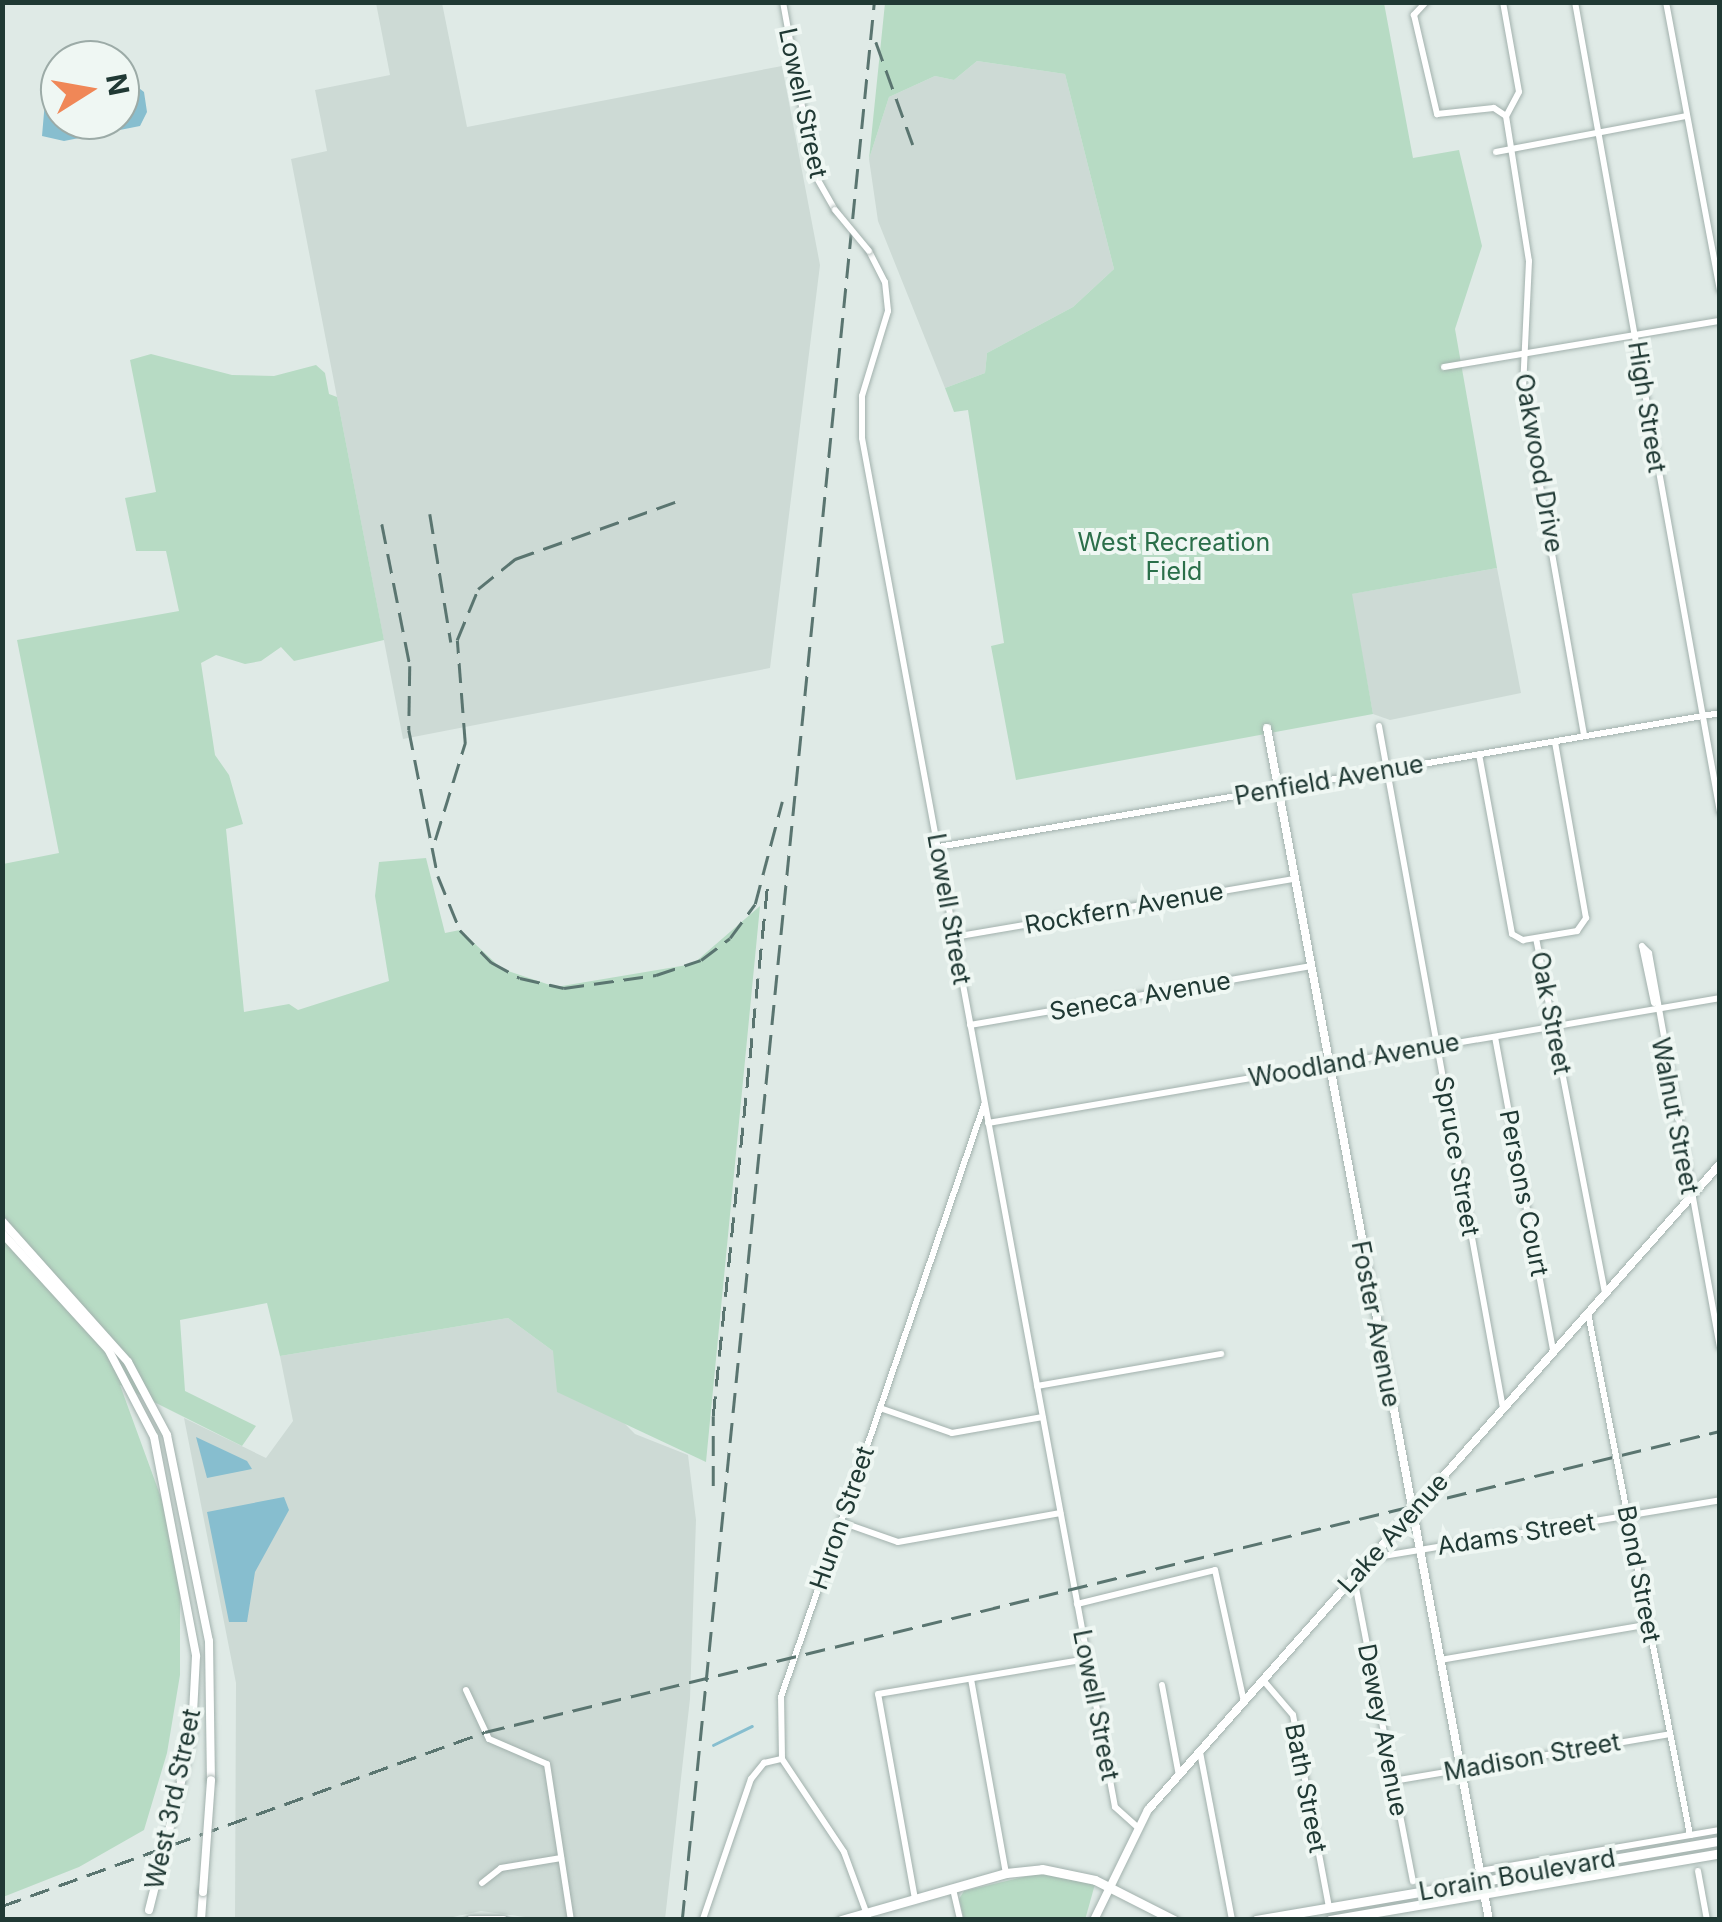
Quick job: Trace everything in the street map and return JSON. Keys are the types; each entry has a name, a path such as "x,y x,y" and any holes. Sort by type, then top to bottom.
{"main road":[{"name":"Lorain Boulevard","path":"1256,1920 1481,1876 1720,1841"},
{"name":"Lorain Boulevard","path":"1331,1919 1720,1853"},
{"path":"841,1920 868,1916 1006,1873 1065,1871 1108,1886 1174,1920"},
{"path":"470,1920 503,1920"}],"street":[{"name":"Lowell Street","path":"783,2 814,173 836,210 869,251 885,282 888,311 864,386 861,427 1115,1807 1136,1827"},
{"path":"1426,2 1414,15 1437,114 1494,108 1506,116"},
{"name":"Oakwood Drive","path":"1503,2 1519,92 1506,116 1530,260 1520,354 1584,736"},
{"name":"High Street","path":"1575,2 1720,812"},
{"path":"1666,2 1720,290"},
{"path":"1496,152 1688,116"},
{"path":"1444,367 1720,321"},
{"name":"Penfield Avenue","path":"938,847 1720,713"},
{"name":"Spruce Street","path":"1379,726 1503,1409"},
{"name":"Foster Avenue","path":"1266,728 1489,1920"},
{"path":"1536,938 1576,932 1586,918 1554,742"},
{"name":"Oak Street","path":"1479,754 1510,930 1518,940 1536,938 1605,1293"},
{"name":"Rockfern Avenue","path":"954,937 1294,878"},
{"name":"Walnut Street","path":"1654,1006 1642,967 1642,946 1649,953 1654,1006 1720,1347"},
{"name":"Seneca Avenue","path":"970,1024 1310,966"},
{"name":"Woodland Avenue","path":"988,1123 1654,1006 1720,998"},
{"name":"Persons Court","path":"1495,1036 1553,1350"},
{"name":"Huron Street","path":"782,1759 780,1697 985,1104"},
{"name":"Lake Avenue","path":"1094,1920 1136,1827 1720,1164"},
{"path":"2,1221 105,1334 148,1392 167,1435 214,1682 202,1920"},
{"name":"West 3rd Street","path":"2,1233 122,1370 154,1437 170,1501 196,1656 192,1733 148,1915"},
{"name":"Bond Street","path":"1588,1313 1690,1836"},
{"path":"1037,1386 1221,1354"},
{"path":"880,1408 952,1433 1043,1416"},
{"name":"Adams Street","path":"1371,1558 1720,1500"},
{"path":"840,1522 898,1542 1060,1513"},
{"path":"1077,1604 1215,1570 1244,1702"},
{"name":"Dewey Avenue","path":"1354,1578 1412,1882"},
{"path":"1439,1660 1650,1624"},
{"path":"915,1899 878,1694 1087,1659"},
{"path":"970,1678 1006,1873"},
{"name":"Bath Street","path":"1263,1680 1293,1715 1329,1907"},
{"path":"1162,1684 1179,1776"},
{"path":"466,1690 489,1739 548,1764 571,1920"},
{"name":"Madison Street","path":"1393,1780 1670,1734"},
{"path":"1200,1752 1232,1920"},
{"path":"703,1919 751,1779 764,1763 782,1759 844,1852 868,1916"},
{"name":"Lorain Boulevard","path":"1481,1876 1720,1830"},
{"path":"482,1883 501,1868 561,1858"},
{"path":"1698,1871 1707,1920"},
{"path":"952,1889 960,1920"}],"shaded area":[{"path":"376,3 442,3 467,127 782,66 820,265 770,668 403,739 291,159 327,151 315,90 390,75"},
{"path":"977,61 1065,74 1114,269 1073,307 987,353 985,373 945,388 878,221 869,159 889,97 935,76 954,80"},
{"path":"1497,568 1521,693 1390,720 1373,714 1351,594"},
{"path":"508,1318 553,1351 635,1434 688,1455 696,1520 690,1699 665,1919 548,1920 481,1911 439,1920 235,1919 236,1683 184,1418 266,1458 293,1421 280,1356"}],"green space":[{"name":"West Recreation Field","path":"885,3 1384,3 1413,158 1459,150 1482,246 1455,329 1497,568 1352,594 1373,714 1016,780 991,646 1004,643 968,410 954,412 945,388 985,373 987,353 1073,307 1114,269 1065,74 977,61 954,80 935,76 889,97 869,159"},
{"path":"151,354 232,375 274,376 316,365 325,373 329,394 337,397 384,640 294,661 281,647 261,661 245,664 216,655 201,663 215,755 229,775 243,824 226,829 244,1012 289,1004 298,1010 389,981 375,896 379,862 426,858 445,933 460,930 502,969 556,987 693,964 760,906 706,1462 557,1392 553,1351 508,1318 280,1356 267,1303 180,1320 185,1391 256,1426 242,1446 120,1385 167,1514 180,1595 180,1675 167,1753 144,1830 79,1867 3,1897 3,864 59,853 17,640 179,611 166,551 136,551 125,498 156,492 130,360"},
{"path":"1040,1873 1095,1884 1085,1920 964,1919 959,1899 964,1891"}],"water":[{"path":"140,89 144,92 147,112 140,126"},
{"path":"196,1437 247,1461 252,1469 207,1478"},
{"path":"284,1497 289,1510 255,1572 247,1622 229,1622 207,1512"}],"waterway":[{"path":"713,1745 752,1726"}],"railway":[{"path":"682,1920 874,2"},
{"path":"876,42 913,145"},
{"path":"435,840 465,743 457,640 478,589 515,559 675,502"},
{"path":"430,514 451,642"},
{"path":"382,524 410,666 409,730 438,876 460,930 491,962 520,978 564,988 656,975 701,960 730,938 755,904 782,802"},
{"path":"713,1486 713,1416 767,889"},
{"path":"2,1906 485,1732 1720,1431"}]}
